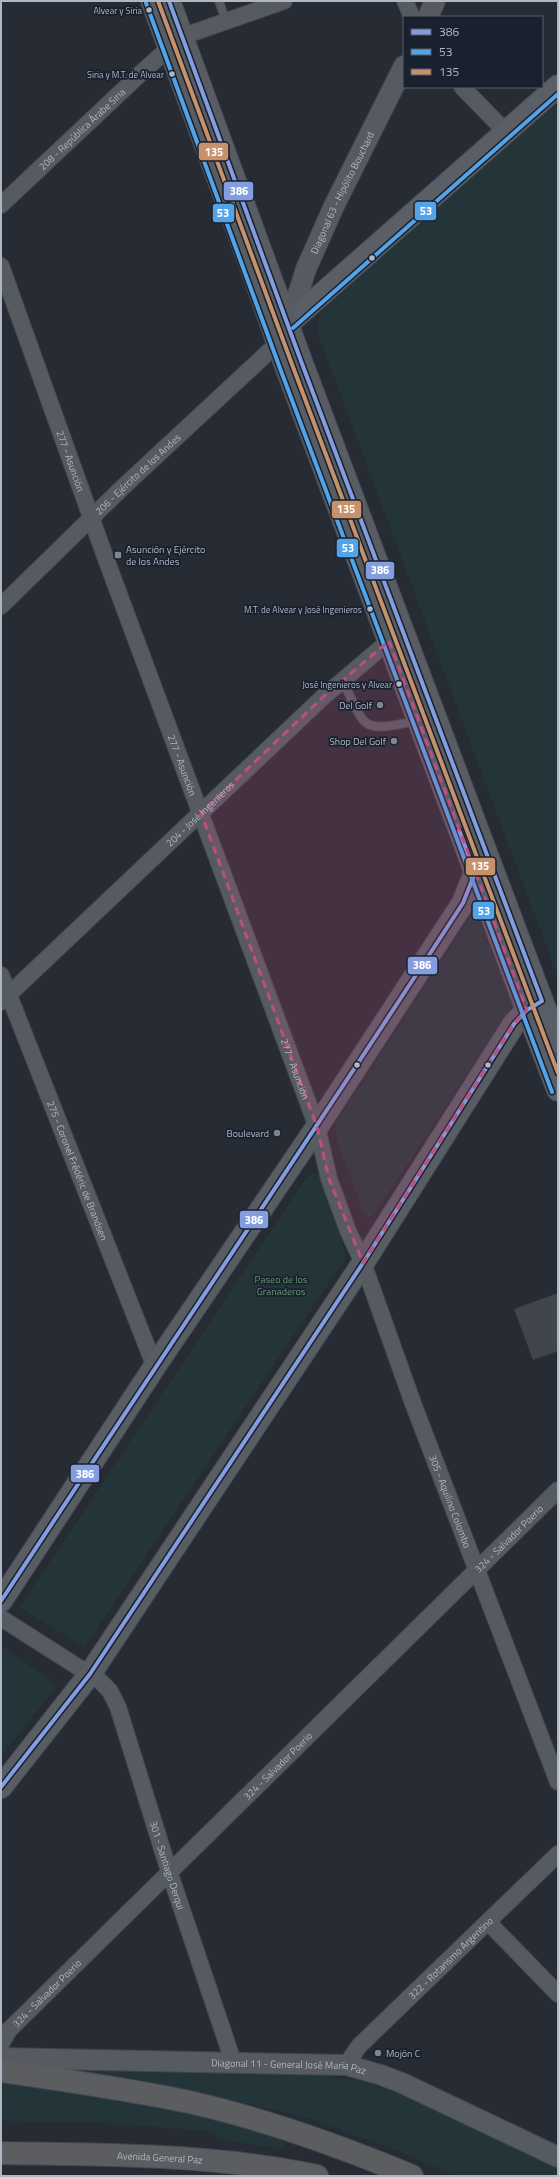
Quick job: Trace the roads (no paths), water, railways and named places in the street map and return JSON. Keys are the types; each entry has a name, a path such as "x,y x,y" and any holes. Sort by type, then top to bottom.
{"highway":[{"path":"1,2070 81,2082 189,2102 277,2127 366,2157 412,2176"},
{"name":"Avenida General Paz","path":"1,2153 97,2155 220,2161 317,2176"}],"main road":[{"path":"152,1 176,42 289,323 398,638 535,1005 558,1090"},
{"path":"169,1 176,42 277,344 398,638 420,721 475,873 535,1005 558,1042"},
{"path":"277,344 289,323 505,131 558,86"},
{"path":"1,1601 155,1367 317,1127 463,903 475,873"},
{"path":"1,1787 90,1674 363,1264 514,1024 535,1005"}],"street":[{"path":"176,42 226,21 282,1"},
{"path":"405,1 412,16"},
{"path":"428,16 435,1"},
{"name":"208 - República Árabe Siria","path":"1,205 176,42"},
{"name":"Diagonal 63 - Hipólito Bouchard","path":"289,323 306,269 334,206 403,68"},
{"path":"463,88 505,131"},
{"name":"277 - Asunción","path":"1,266 92,517 106,560 317,1127 329,1179 348,1231 363,1264"},
{"name":"206 - Ejército de los Andes","path":"1,606 92,517 277,344"},
{"name":"204 - José Ingenieros","path":"5,999 342,680 398,638"},
{"name":"275 - Coronel Frédéric de Brandsen","path":"1,975 5,999 155,1367"},
{"name":"305 - Aquilino Colombo","path":"363,1264 476,1570 558,1782"},
{"name":"324 - Salvador Poerio","path":"1,2044 9,2030 558,1490"},
{"name":"301 - Santiago Derqui","path":"1,1618 90,1674 110,1691 118,1707 169,1871 234,2064"},
{"name":"322 - Rotarismo Argentino","path":"346,2065 359,2046 558,1854"},
{"path":"488,1922 558,1994"},
{"name":"Diagonal 11 - General José María Paz","path":"1,2058 234,2064 346,2065 402,2083 558,2158"}],"lane":[{"path":"219,1 226,21"},
{"path":"342,680 363,722 370,727 380,729 420,721"}],"place":[{"name":"Alvear y Siria","path":"149,10"},
{"name":"Siria y M.T. de Alvear","path":"172,74"},
{"name":"Asunción y Ejército de los Andes","path":"118,555"},
{"name":"M.T. de Alvear y José Ingenieros","path":"370,609"},
{"name":"José Ingenieros y Alvear","path":"399,684"},
{"name":"Del Golf","path":"380,705"},
{"name":"Shop Del Golf","path":"394,741"},
{"name":"Boulevard","path":"277,1133"},
{"name":"Mojón C","path":"378,2053"}],"park label":[{"name":"Paseo de los Granaderos","path":"281,1284"}]}
